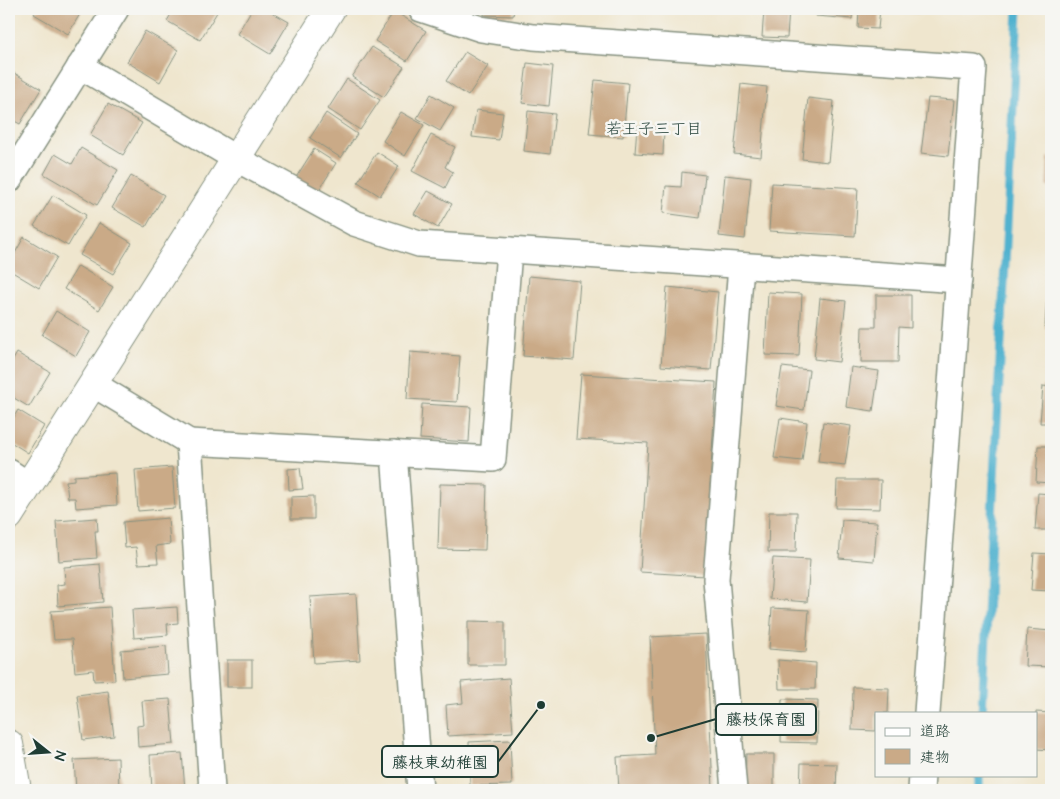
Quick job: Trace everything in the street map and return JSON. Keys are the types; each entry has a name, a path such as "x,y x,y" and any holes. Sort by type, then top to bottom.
{"street":[{"path":"9,180 116,9"},
{"path":"9,516 19,479 93,384 331,9"},
{"path":"420,9 481,29 533,38 974,68 926,712"},
{"path":"80,66 235,158 354,223 420,244 958,280"},
{"path":"93,384 190,442 493,459 509,250"},
{"path":"734,790 716,579 741,266"},
{"path":"190,442 212,790"},
{"path":"394,453 420,790"},
{"path":"9,744 17,790"},
{"path":"921,790 922,776"}],"building":[{"path":"37,9 83,9 68,34 34,14"},
{"path":"174,9 219,9 200,40 167,21"},
{"path":"252,9 266,9 289,22 270,54 237,34"},
{"path":"484,9 514,9 513,16 484,15"},
{"path":"764,9 789,9 787,38 762,37"},
{"path":"817,9 853,9 852,19 816,16"},
{"path":"859,9 880,9 878,29 858,28"},
{"path":"894,9 919,9 918,14 894,11"},
{"path":"394,11 426,31 407,61 375,41"},
{"path":"145,31 178,50 160,82 127,62"},
{"path":"372,47 404,67 384,97 352,77"},
{"path":"465,52 488,66 468,96 446,81"},
{"path":"527,63 553,66 549,106 522,103"},
{"path":"9,70 41,89 20,124 9,118"},
{"path":"347,79 380,100 360,130 328,109"},
{"path":"595,80 628,83 623,137 589,134"},
{"path":"741,84 767,87 761,157 734,154"},
{"path":"431,94 454,108 440,131 417,118"},
{"path":"808,98 834,101 828,162 802,159"},
{"path":"928,98 954,100 948,156 921,153"},
{"path":"108,104 142,123 123,155 90,135"},
{"path":"476,110 503,113 499,140 472,137"},
{"path":"528,111 555,114 550,154 524,151"},
{"path":"401,112 424,125 405,156 383,141"},
{"path":"326,113 357,134 341,158 310,138"},
{"path":"637,126 664,128 663,155 635,153"},
{"path":"431,135 455,147 445,167 453,172 445,188 412,171"},
{"path":"81,148 118,170 97,205 44,174 55,154 72,164"},
{"path":"314,149 336,163 317,193 295,179"},
{"path":"377,152 399,166 380,196 358,182"},
{"path":"1048,157 1051,158 1051,187 1046,186"},
{"path":"682,172 705,175 700,218 663,213 666,186 681,187"},
{"path":"725,175 751,178 745,239 719,236"},
{"path":"131,176 164,195 146,227 112,208"},
{"path":"772,183 858,188 855,236 769,231"},
{"path":"428,191 452,204 438,228 414,214"},
{"path":"53,195 86,215 68,246 34,226"},
{"path":"99,223 132,243 113,274 80,255"},
{"path":"24,237 57,257 39,288 9,270 9,264"},
{"path":"78,266 113,287 99,310 64,289"},
{"path":"529,276 580,281 574,360 523,356"},
{"path":"667,287 718,292 711,370 661,366"},
{"path":"768,292 802,294 799,356 765,355"},
{"path":"1047,292 1051,292 1051,329 1045,328"},
{"path":"876,295 911,295 911,328 899,327 898,362 861,362 862,327 876,327"},
{"path":"820,298 846,301 839,362 814,359"},
{"path":"56,311 90,332 76,356 42,335"},
{"path":"410,352 460,356 457,402 407,399"},
{"path":"17,353 50,372 29,407 9,395 9,367"},
{"path":"782,367 809,370 804,410 776,406"},
{"path":"851,367 879,371 873,411 846,407"},
{"path":"581,374 716,382 705,576 640,572 648,443 576,439"},
{"path":"1043,386 1051,387 1051,423 1040,423"},
{"path":"422,404 471,407 469,442 420,439"},
{"path":"18,410 44,426 28,453 9,441 9,425"},
{"path":"780,418 807,422 802,461 774,458"},
{"path":"823,422 851,426 845,465 818,462"},
{"path":"1038,446 1051,446 1051,483 1036,482"},
{"path":"172,467 175,508 138,511 135,470"},
{"path":"300,468 303,489 289,490 288,469"},
{"path":"115,473 117,505 76,508 75,498 68,498 66,481 74,480 74,476"},
{"path":"837,480 881,480 880,509 836,508"},
{"path":"440,484 487,485 485,550 438,549"},
{"path":"1038,493 1051,494 1051,530 1035,530"},
{"path":"314,496 314,519 291,519 291,497"},
{"path":"769,512 797,512 796,552 768,552"},
{"path":"97,518 98,531 95,531 97,558 59,561 56,521"},
{"path":"168,518 170,544 156,546 158,563 138,564 136,547 125,548 123,522"},
{"path":"842,520 877,522 874,561 839,558"},
{"path":"1034,553 1051,554 1051,591 1031,590"},
{"path":"773,558 810,560 807,602 770,599"},
{"path":"100,564 103,602 58,606 57,585 65,584 64,567"},
{"path":"356,594 360,660 314,663 310,597"},
{"path":"110,607 115,680 94,681 93,670 75,672 72,639 54,640 51,611"},
{"path":"177,607 178,623 167,624 168,635 134,638 132,610"},
{"path":"772,608 809,610 806,652 769,649"},
{"path":"468,621 505,622 505,665 468,665"},
{"path":"1027,629 1051,631 1051,667 1025,666"},
{"path":"706,634 713,790 619,790 617,757 655,755 650,637"},
{"path":"166,646 168,674 123,678 121,650"},
{"path":"227,660 252,660 252,687 227,687"},
{"path":"778,660 816,663 815,689 779,689"},
{"path":"509,678 513,732 448,736 446,705 463,703 461,682"},
{"path":"853,687 889,688 888,712 875,712 875,731 852,730"},
{"path":"108,691 114,736 83,740 77,695"},
{"path":"170,699 174,744 138,747 137,726 144,725 142,701"},
{"path":"782,699 818,700 817,743 781,742"},
{"path":"1038,712 1051,713 1051,750 1038,749"},
{"path":"510,740 512,785 470,786 469,742"},
{"path":"182,753 185,790 152,790 150,755"},
{"path":"746,754 774,754 774,790 745,790"},
{"path":"118,758 119,790 76,790 74,760"},
{"path":"801,763 837,764 836,790 800,790"}],"waterway":[{"path":"982,712 1018,9"},
{"path":"979,776 979,790"}],"place":[{"name":"藤枝東幼稚園","path":"541,705"},
{"name":"藤枝保育園","path":"651,738"}],"district":[{"name":"若王子三丁目","path":"654,129"}]}
